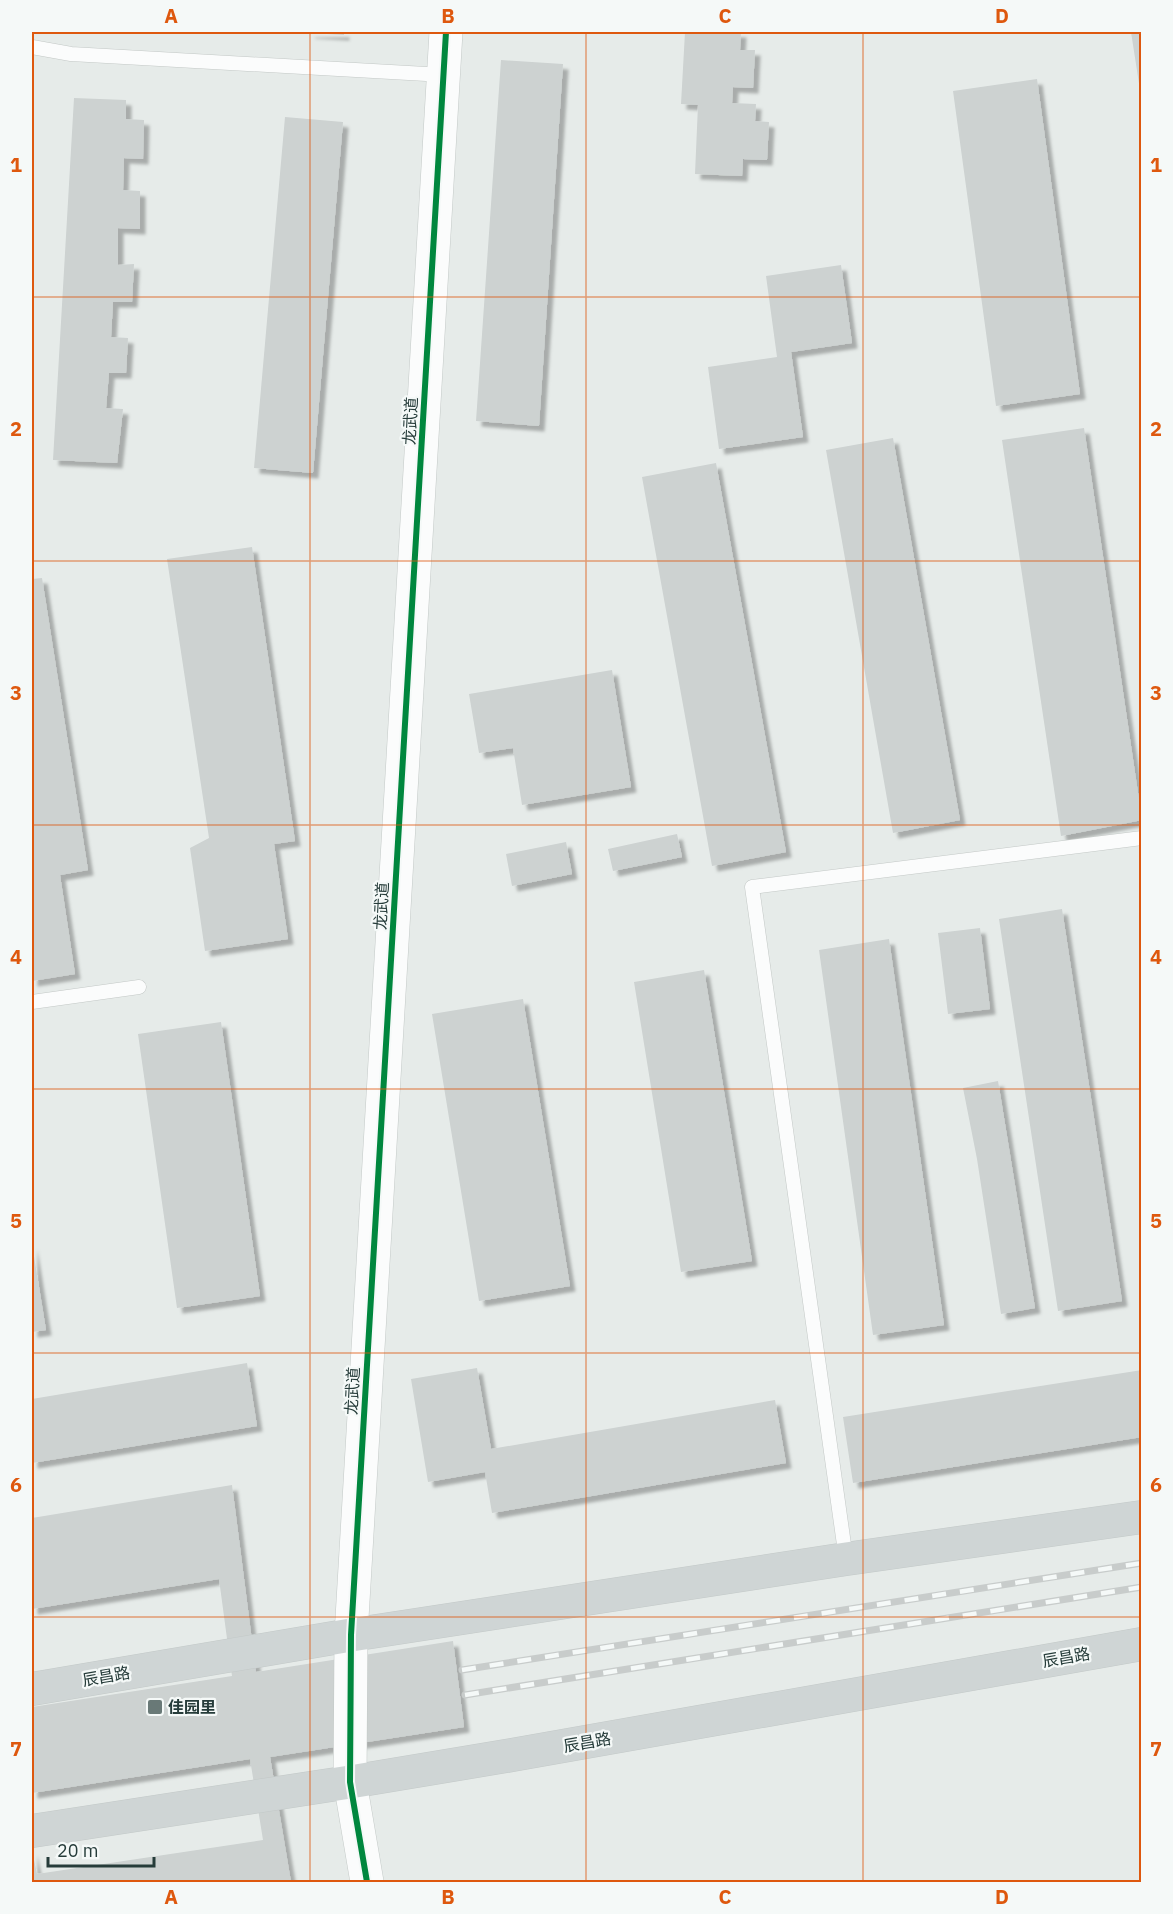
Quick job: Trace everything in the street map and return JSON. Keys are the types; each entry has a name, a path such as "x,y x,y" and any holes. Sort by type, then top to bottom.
{"main road":[{"name":"辰昌路","path":"32,1689 351,1635 846,1559 1142,1517"},
{"name":"辰昌路","path":"32,1831 350,1782 1142,1644"}],"street":[{"name":"龙武道","path":"367,1882 350,1782 351,1635 446,32"}],"lane":[{"path":"32,47 71,54 444,75"},
{"path":"846,1559 752,887 1142,838"},
{"path":"32,1002 139,987"}],"building":[{"path":"344,32 344,35 309,33"},
{"path":"685,32 741,32 740,50 755,50 753,88 733,87 732,103 756,104 755,121 769,122 767,160 743,159 742,176 695,174 698,105 681,104"},
{"path":"1131,32 1142,32 1142,89 1140,90"},
{"path":"501,60 563,64 539,426 476,421"},
{"path":"1037,79 1080,394 996,406 953,91"},
{"path":"74,98 126,100 126,119 144,120 143,159 124,158 123,190 140,191 140,229 118,228 118,265 134,264 132,302 113,302 111,337 128,338 126,373 109,373 106,408 123,409 117,463 53,460"},
{"path":"285,117 343,122 313,473 254,468"},
{"path":"841,265 852,343 791,352 803,437 719,449 708,367 777,357 766,276"},
{"path":"1084,428 1142,820 1061,836 1002,440"},
{"path":"893,438 960,820 893,833 826,450"},
{"path":"716,463 786,852 712,866 642,477"},
{"path":"252,547 295,841 274,844 288,939 205,951 190,848 209,838 167,559"},
{"path":"42,578 88,870 60,875 75,974 32,981 32,579"},
{"path":"612,670 631,787 522,805 513,748 479,753 469,694"},
{"path":"677,834 682,857 613,871 608,849"},
{"path":"566,842 572,874 512,886 506,854"},
{"path":"1062,909 1122,1301 1058,1311 999,919"},
{"path":"980,928 990,1009 948,1014 938,933"},
{"path":"889,939 944,1325 873,1335 819,950"},
{"path":"704,970 752,1261 681,1272 634,982"},
{"path":"523,999 570,1286 479,1301 432,1014"},
{"path":"221,1022 260,1296 177,1308 138,1034"},
{"path":"998,1081 1035,1308 1001,1314 977,1159 963,1088"},
{"path":"32,1244 46,1330 32,1332"},
{"path":"247,1363 257,1426 32,1463 32,1399"},
{"path":"477,1368 491,1449 775,1400 786,1463 492,1513 485,1472 428,1482 411,1379"},
{"path":"1142,1370 1142,1437 853,1483 843,1417"},
{"path":"232,1485 256,1672 453,1641 464,1727 270,1757 291,1882 32,1882 32,1850 37,1874 263,1840 250,1759 32,1793 32,1707 232,1676 219,1579 32,1609 32,1518"}],"railway":[{"path":"462,1670 1142,1563"},
{"path":"465,1695 1142,1587"}],"cycle path":[{"path":"367,1882 350,1782 351,1635 446,32"}],"place":[{"name":"佳园里","path":"155,1707"}]}
